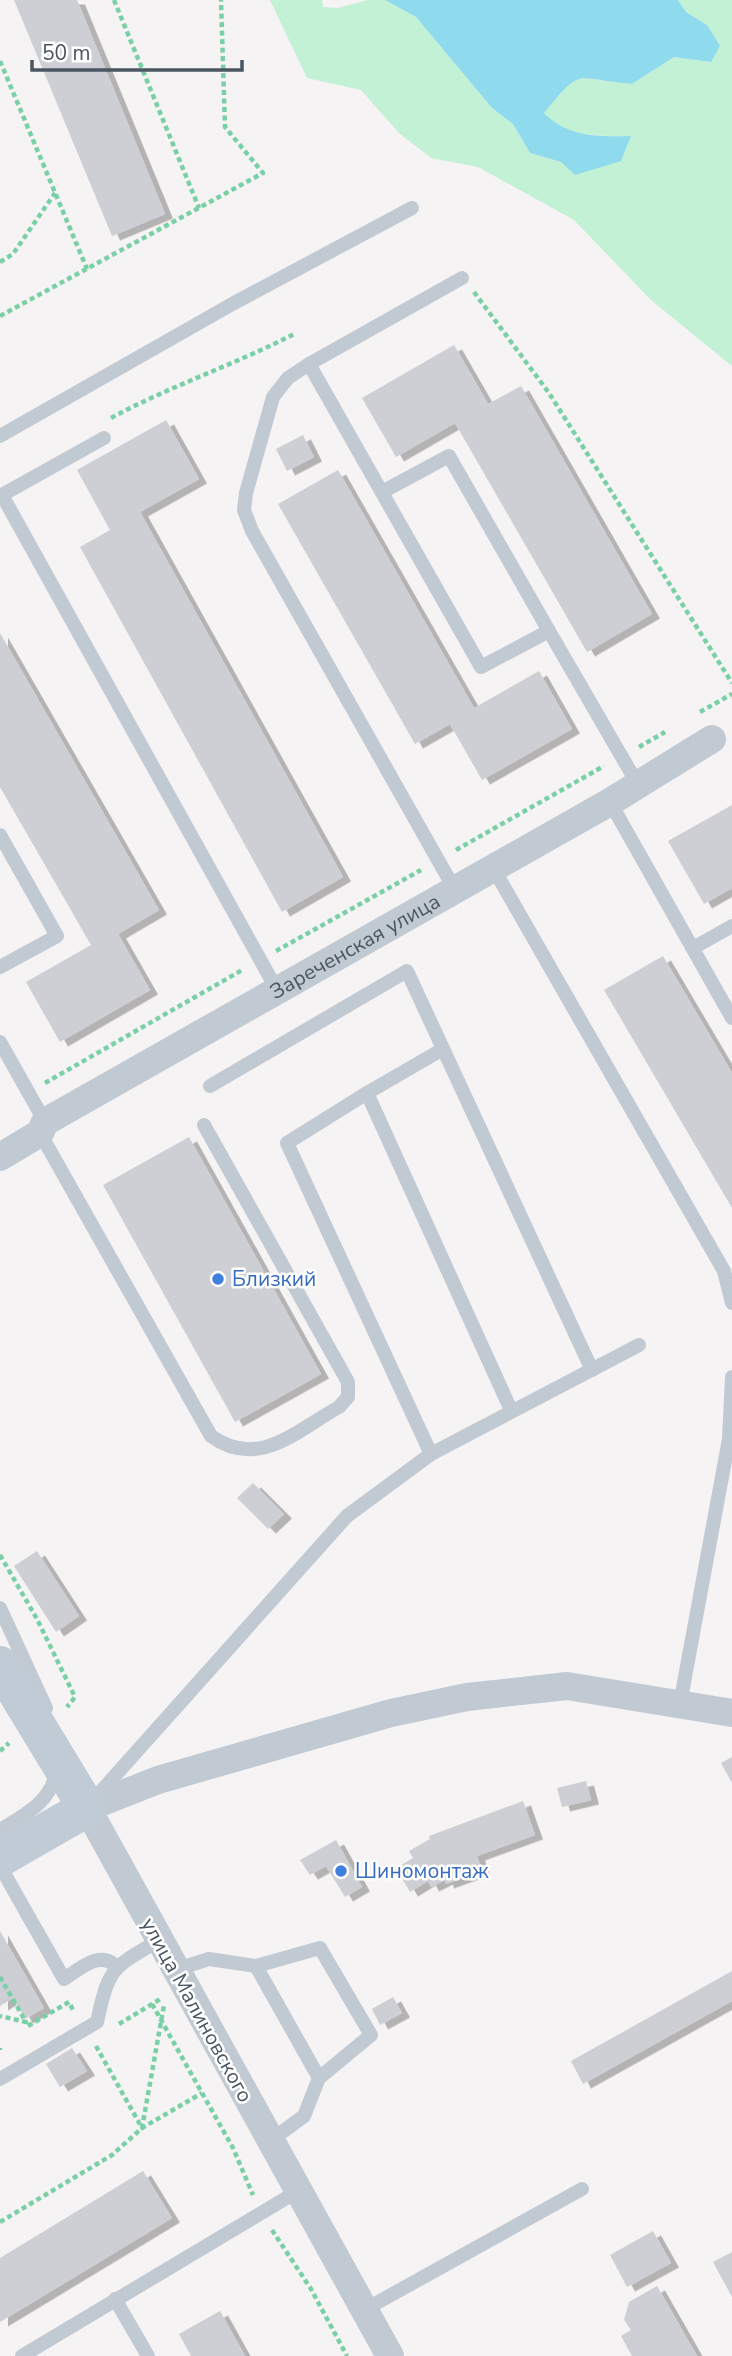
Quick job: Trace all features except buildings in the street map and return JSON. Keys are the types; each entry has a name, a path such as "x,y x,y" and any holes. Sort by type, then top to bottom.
{"street":[{"name":"Зареченская улица","path":"0,1157 42,1128 276,990 456,890 492,866 610,802 712,738"},
{"name":"улица Малиновского","path":"0,1665 87,1808 174,1970 390,2356"},
{"path":"0,1858 87,1808 171,1777 391,1713 467,1697 567,1686 732,1713"}],"lane":[{"path":"0,436 234,303 412,208"},
{"path":"456,890 252,531 244,510 246,493 273,397 288,378 462,278"},
{"path":"309,364 481,667 548,631"},
{"path":"104,438 2,495 276,990"},
{"path":"382,492 449,456 637,783"},
{"path":"610,802 732,1018"},
{"path":"0,835 57,936 0,967"},
{"path":"492,866 724,1271 732,1303"},
{"path":"693,948 732,926"},
{"path":"210,1086 407,971 592,1370"},
{"path":"0,1042 30,1096 42,1128 211,1436 239,1451 256,1451 339,1407 348,1396 348,1382 204,1125"},
{"path":"431,1454 287,1143 443,1049"},
{"path":"367,1093 511,1410"},
{"path":"87,1808 346,1516 431,1454 639,1345"},
{"path":"680,1704 731,1438 732,1377"},
{"path":"0,1608 57,1731 58,1762 53,1789 36,1808 0,1830"},
{"path":"0,1866 64,1979 99,1958 108,1959 116,1966"},
{"path":"0,2079 97,2022 107,1982 116,1966 158,1941"},
{"path":"174,1970 209,1959 256,1966 320,1948 371,2035 319,2078 303,2116 270,2141"},
{"path":"256,1966 319,2078"},
{"path":"364,2310 582,2189"},
{"path":"22,2356 298,2191"},
{"path":"116,2299 148,2356"},
{"path":"135,2356 139,2341"}],"path":[{"path":"114,0 200,208"},
{"path":"0,316 263,173 225,127 221,0"},
{"path":"0,61 87,269"},
{"path":"0,262 13,254 55,193"},
{"path":"462,278 513,341 557,404 732,683"},
{"path":"108,420 157,394 249,357 294,334"},
{"path":"688,719 732,694"},
{"path":"30,1096 51,1079 677,725"},
{"path":"0,1555 37,1619 75,1697 64,1710"},
{"path":"0,1977 26,2022 0,2016"},
{"path":"116,2025 166,1995 142,2128"},
{"path":"28,2026 69,2002 76,2015"},
{"path":"152,2004 233,2148 261,2213 311,2289 347,2356"},
{"path":"93,2039 142,2128"},
{"path":"0,2222 112,2155 142,2128 202,2094"}],"green space":[{"path":"270,0 322,0 323,7 338,8 368,0 385,0 416,17 492,108 513,124 530,153 561,162 631,137 584,134 553,122 543,113 566,87 574,81 589,78 632,84 674,57 711,62 707,25 686,12 678,0 732,0 732,366 651,300 574,220 478,167 431,158 399,133 361,90 307,78"}],"water":[{"path":"385,0 678,0 686,12 707,25 720,46 711,62 674,57 632,84 590,78 574,81 567,87 544,113 553,121 584,134 631,136 621,161 575,175 561,162 530,153 513,124 492,108 416,17"}],"place":[{"name":"Близкий","path":"218,1279"},
{"name":"Шиномонтаж","path":"341,1871"}]}
